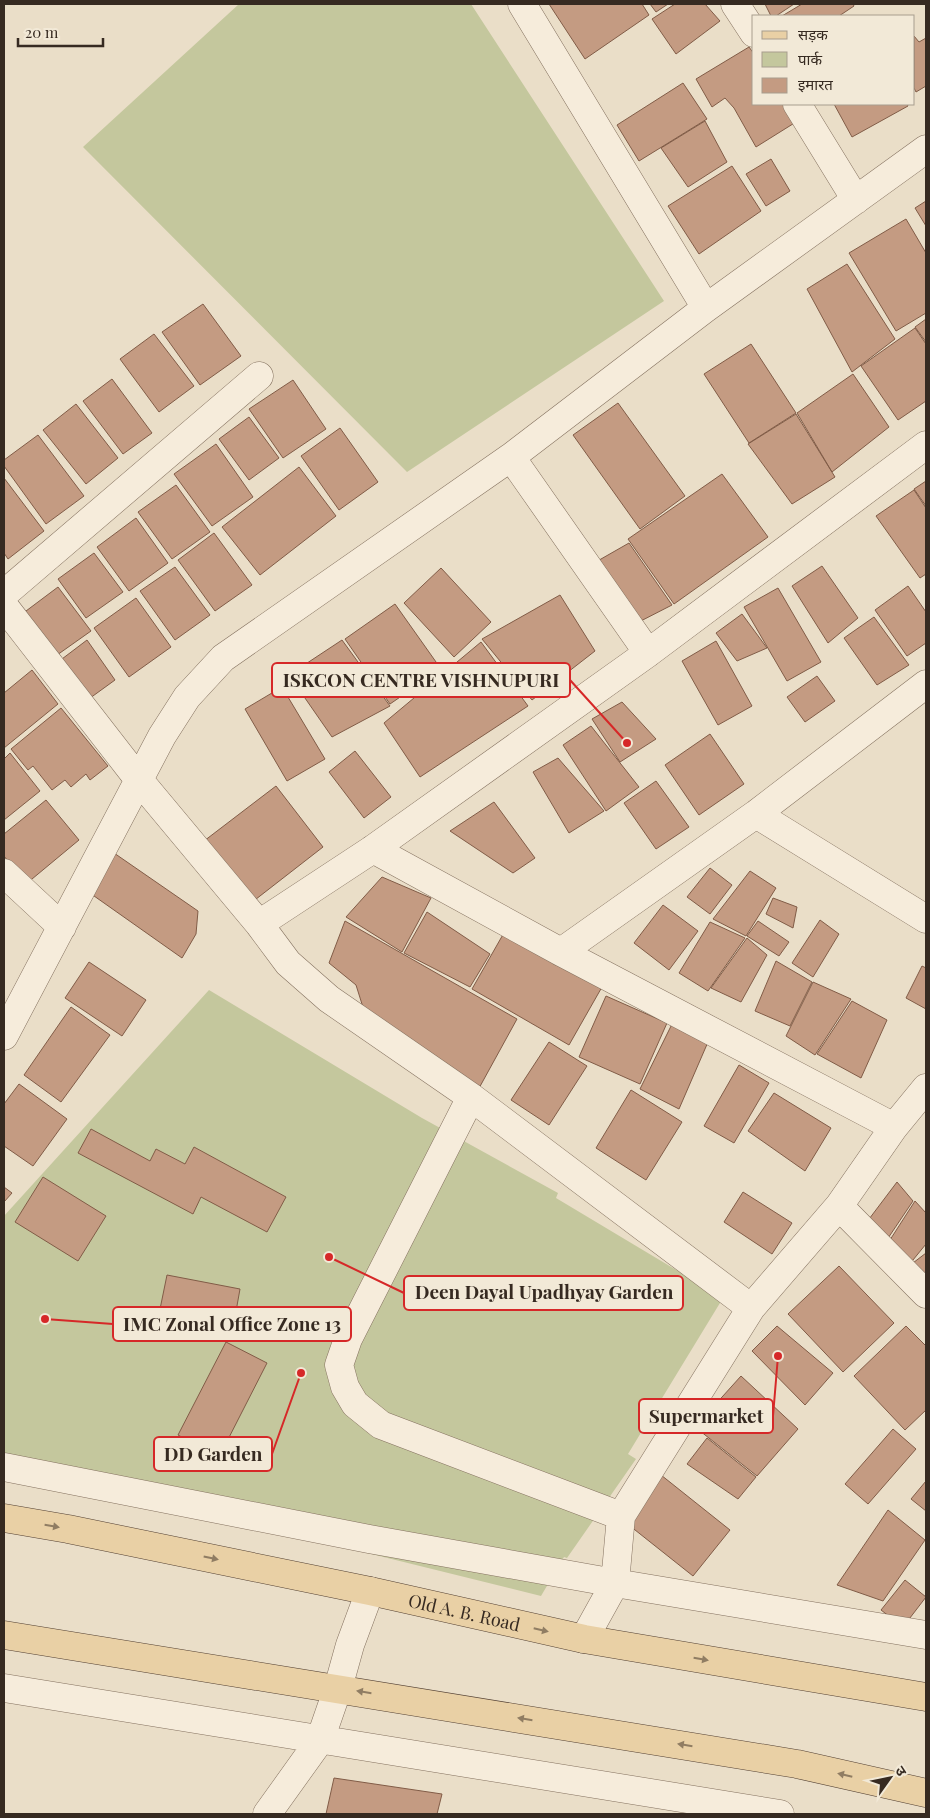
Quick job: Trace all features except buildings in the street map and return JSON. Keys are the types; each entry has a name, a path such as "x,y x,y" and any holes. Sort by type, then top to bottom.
{"main road":[{"name":"Old A. B. Road","path":"4,1518 68,1529 370,1591 584,1639 926,1697"},
{"path":"4,1635 797,1764 926,1794"}],"street":[{"path":"522,4 706,308"},
{"path":"736,4 752,30"},
{"path":"798,105 856,200"},
{"path":"4,1036 15,990 62,927 162,736 187,697 223,658 511,457 706,308 926,149"},
{"path":"4,594 259,376"},
{"path":"259,924 373,850 648,653 926,445"},
{"path":"511,457 648,653"},
{"path":"4,606 139,780 259,924 288,963 328,999 471,1097 751,1308"},
{"path":"561,952 756,814 926,684"},
{"path":"756,814 926,919"},
{"path":"373,850 894,1128"},
{"path":"4,873 62,927"},
{"path":"584,1639 615,1583 622,1516 751,1308 839,1206 894,1128 925,1093"},
{"path":"471,1097 348,1339 339,1366 345,1386 356,1404 381,1425 622,1516"},
{"path":"839,1206 926,1294"},
{"path":"4,1467 369,1539 615,1583 926,1635"},
{"path":"267,1814 320,1740 338,1688 350,1645 370,1591"},
{"path":"4,1688 780,1814"}],"green space":[{"path":"239,4 471,4 664,301 407,472 83,147"},
{"path":"209,990 422,1118 558,1193 556,1198 723,1298 628,1454 636,1459 567,1558 564,1557 541,1596 4,1463 4,1216"}],"place":[{"name":"ISKCON CENTRE VISHNUPURI","path":"627,743"},
{"name":"Deen Dayal Upadhyay Garden","path":"329,1257"},
{"name":"IMC Zonal Office Zone 13","path":"45,1319"},
{"name":"Supermarket","path":"778,1356"},
{"name":"DD Garden","path":"301,1373"}]}
